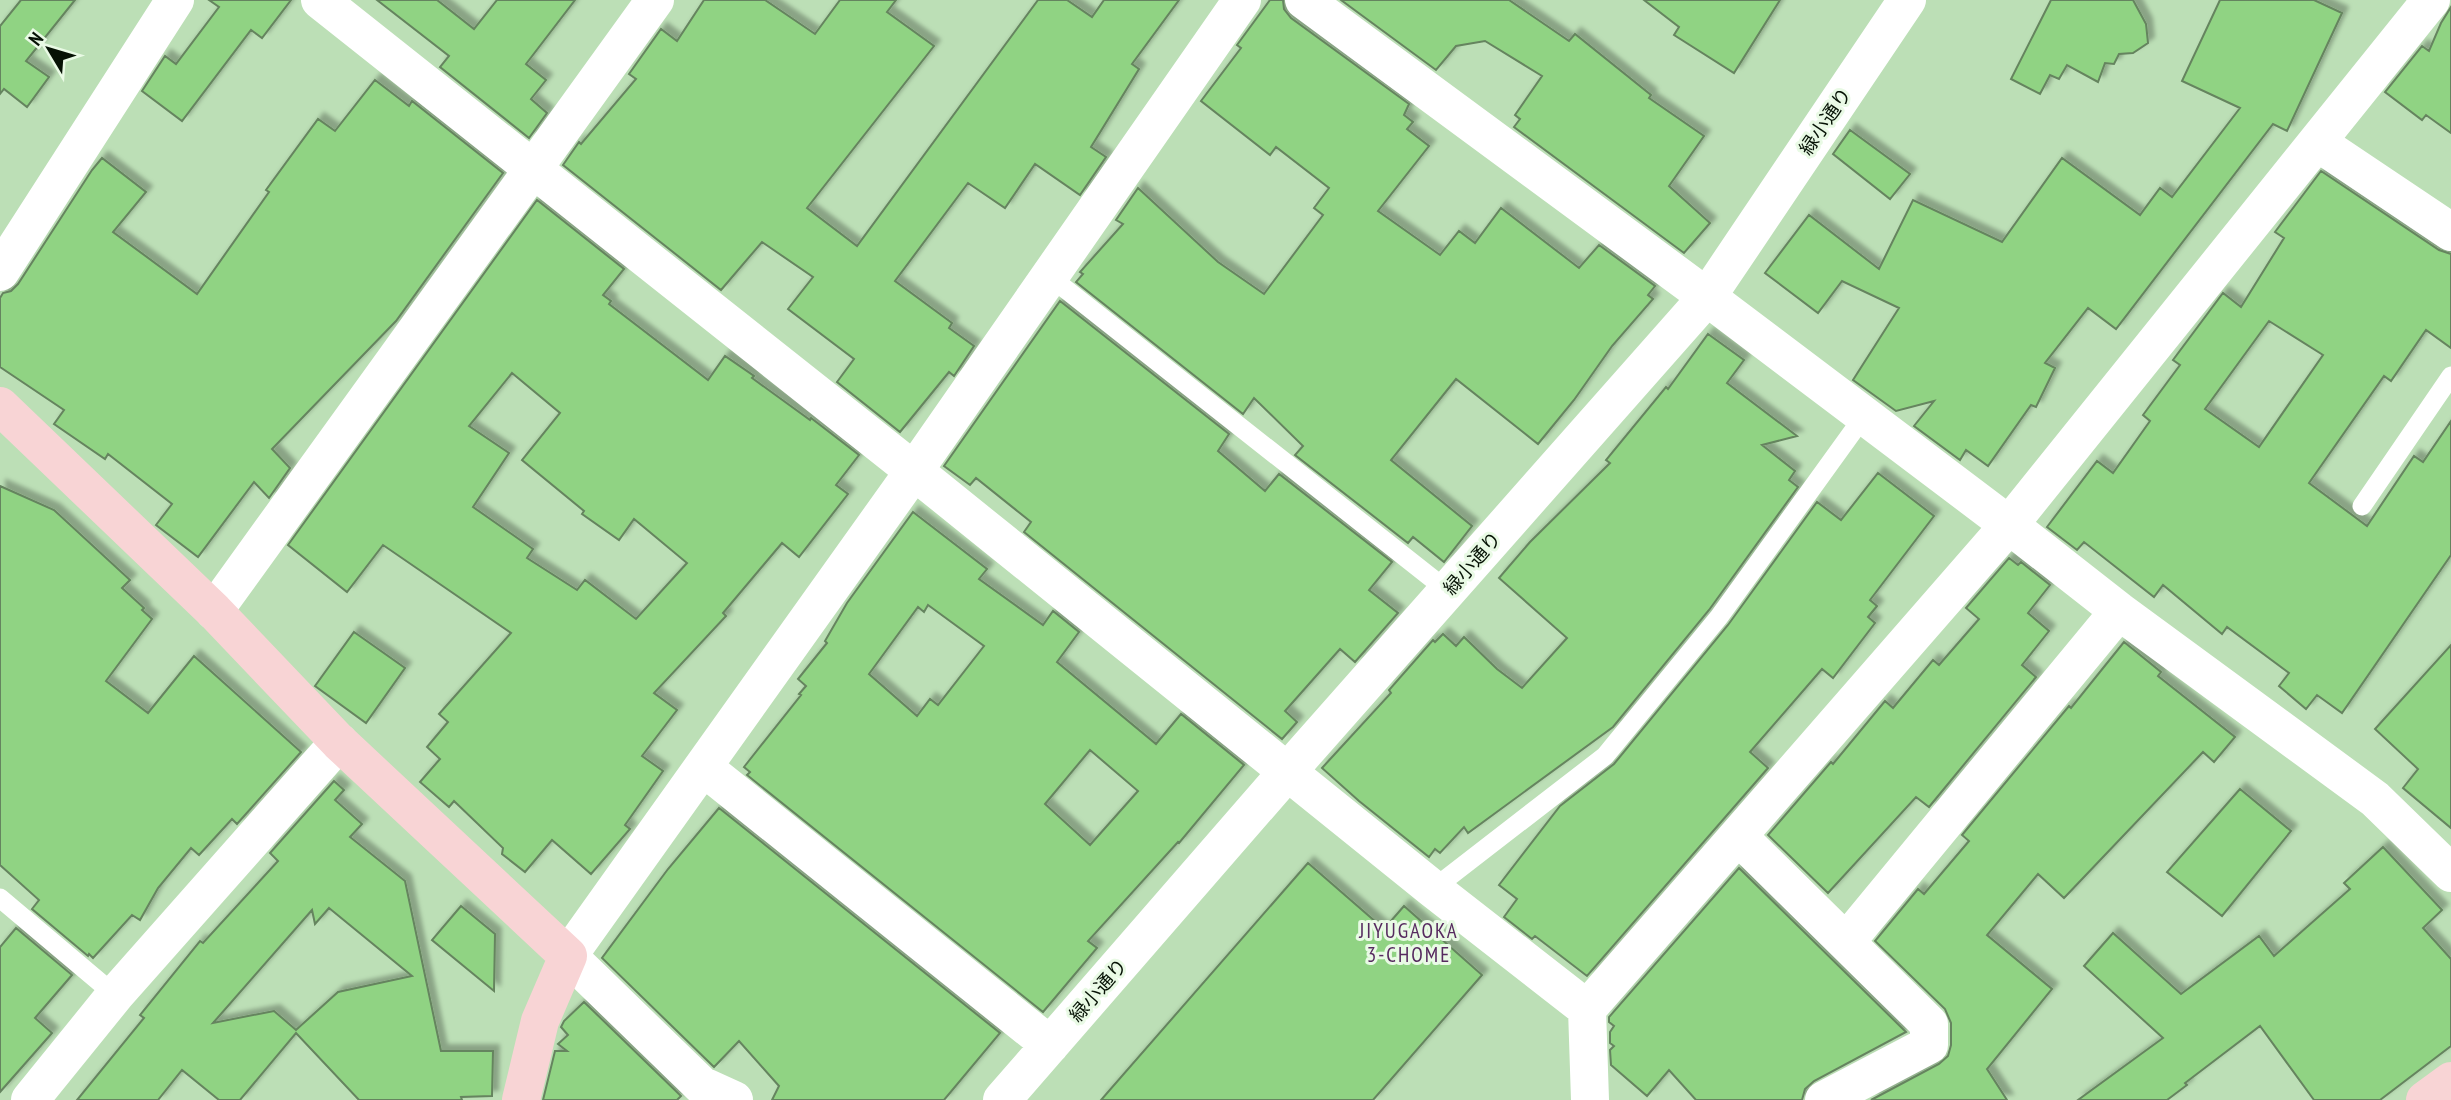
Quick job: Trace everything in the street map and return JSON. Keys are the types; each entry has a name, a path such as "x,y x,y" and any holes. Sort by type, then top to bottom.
{"street":[{"path":"0,272 175,0"},
{"path":"214,611 655,0"},
{"path":"521,1100 540,1021 568,956 914,471 1242,0"},
{"path":"1304,0 1707,297 2119,611 2375,799 2451,873"},
{"name":"緑小通り","path":"1002,1100 1288,771 1707,297 1907,0"},
{"path":"1590,1100 1587,1009 2009,525 2431,0"},
{"path":"325,2 1433,889 1587,1009"},
{"path":"2317,142 2451,232"},
{"path":"0,406 214,611 339,742 568,956 701,1085 734,1100"},
{"path":"1846,942 2119,611"},
{"path":"30,1100 115,995 339,742"},
{"path":"703,767 1050,1045"},
{"path":"1738,836 1929,1024 1929,1045 1824,1100"},
{"path":"2425,1100 2451,1081"}],"lane":[{"path":"1049,276 1448,591"},
{"path":"2362,506 2451,376"},
{"path":"1433,889 1605,756 1718,617 1864,416"},
{"path":"0,898 115,995"}],"building":[{"path":"21,0 75,0 26,61 49,77 27,107 4,89 0,94 0,26"},
{"path":"209,0 291,0 262,38 251,30 182,121 142,91 165,56 176,64 219,7"},
{"path":"377,0 437,0 474,29 497,0 575,0 526,64 546,80 531,99 547,113 529,138 440,67 449,56"},
{"path":"704,0 765,0 815,34 840,0 896,0 887,12 934,46 807,208 857,246 1038,0 1067,0 1092,17 1104,0 1179,0 1132,64 1139,69 1091,147 1106,157 1080,195 1035,164 1005,208 968,183 895,281 952,323 949,328 974,346 954,376 949,372 900,432 837,382 854,359 788,309 813,277 762,242 721,290 563,165 579,142 581,144 636,79 629,74 661,29 677,41"},
{"path":"1270,0 1283,0 1284,9 1291,18 1409,104 1404,115 1413,122 1407,129 1429,146 1378,211 1440,255 1459,231 1475,243 1501,208 1579,268 1599,245 1655,286 1648,295 1653,299 1612,346 1574,400 1538,444 1456,379 1391,460 1472,526 1444,562 1413,537 1408,543 1295,455 1303,446 1254,398 1243,414 1076,282 1083,274 1080,272 1123,224 1116,220 1138,188 1218,262 1264,294 1323,215 1314,208 1329,188 1276,147 1270,155 1201,101 1241,48 1237,45"},
{"path":"1341,0 1509,0 1569,41 1575,34 1651,95 1649,98 1704,136 1669,186 1710,223 1684,253 1514,127 1520,119 1515,115 1542,76 1485,41 1456,46 1436,70"},
{"path":"1644,0 1780,0 1734,73 1674,35 1679,27"},
{"path":"2051,0 2133,0 2146,24 2148,43 2133,53 2119,54 2114,64 2105,63 2098,82 2067,65 2059,79 2050,75 2040,94 2011,79"},
{"path":"2220,0 2314,0 2342,13 2287,131 2273,124 2116,329 2088,308 2045,363 2055,368 2036,407 2031,405 1988,466 1966,450 1960,460 1914,426 1934,401 1896,411 1853,380 1899,308 1842,281 1818,313 1765,273 1809,215 1879,269 1913,200 2002,242 2062,158 2140,215 2160,188 2172,197 2240,108 2182,81"},
{"path":"2451,7 2451,133 2426,115 2422,120 2385,92 2422,46 2429,51"},
{"path":"375,80 409,106 412,101 503,173 396,321 272,449 290,468 269,498 254,482 198,557 156,525 172,504 108,454 105,459 54,424 64,410 0,367 0,298 3,293 11,291 18,284 102,158 146,192 113,232 197,294 269,192 266,190 318,119 335,131"},
{"path":"1850,130 1910,174 1890,199 1833,154"},
{"path":"2321,171 2439,250 2451,254 2451,348 2426,330 2391,381 2384,376 2309,483 2367,526 2414,456 2423,462 2451,421 2451,555 2342,713 2317,695 2306,709 2279,686 2289,673 2227,627 2222,634 2163,585 2154,597 2084,542 2077,550 2047,527 2097,461 2113,473 2150,421 2143,415 2180,365 2173,360 2223,293 2241,307 2284,238 2275,232","holes":["2269,321 2323,355 2259,447 2205,409"]},
{"path":"537,200 624,269 603,295 611,301 609,304 708,380 725,356 859,455 836,485 848,494 799,557 782,543 723,613 726,616 654,693 677,710 642,756 663,771 625,825 630,829 591,874 552,840 525,872 502,854 503,848 454,801 449,807 420,782 440,759 427,747 448,722 439,714 511,633 383,545 347,592 288,545","holes":["512,373 560,413 522,460 584,511 582,514 619,540 634,519 687,563 636,619 585,580 577,590 527,558 533,549 473,507 509,453 469,426"]},
{"path":"1060,301 1229,434 1218,451 1265,491 1279,474 1392,562 1369,590 1398,613 1355,662 1340,649 1285,711 1297,722 1282,739 1024,532 1031,522 976,478 970,485 944,466"},
{"path":"1708,334 1744,360 1727,383 1797,436 1762,445 1795,471 1789,480 1798,487 1709,610 1613,727 1468,833 1464,827 1440,853 1435,849 1429,857 1322,768 1391,693 1389,690 1433,640 1435,642 1443,634 1456,646 1464,637 1497,669 1522,688 1567,638 1499,578 1530,542 1610,463 1606,460 1666,387 1668,389"},
{"path":"1878,473 1934,516 1870,600 1877,606 1868,617 1875,623 1833,678 1822,669 1750,752 1768,768 1587,976 1535,936 1532,939 1504,917 1517,899 1499,885 1560,806 1614,764 1728,625 1817,502 1841,520"},
{"path":"0,486 54,510 130,580 122,588 152,619 106,681 148,713 194,656 301,752 237,824 232,819 199,855 191,848 158,888 140,920 132,915 93,958 32,909 39,900 0,865"},
{"path":"913,512 987,569 979,579 1043,625 1053,611 1079,632 1057,662 1156,744 1181,714 1244,765 1179,843 1088,941 1097,948 1043,1012 747,775 750,772 744,767 801,695 799,694 806,686 798,679 827,643 825,641 847,603","holes":["928,605 984,646 938,705 930,699 917,716 869,674 918,607 924,612","1090,750 1138,791 1090,845 1045,804"]},
{"path":"2009,558 2018,565 2021,562 2050,585 2028,613 2049,631 2022,665 2036,677 1929,807 1916,797 1828,893 1768,835 1831,762 1833,764 1885,701 1893,708 1933,660 1939,665 1979,619 1966,608"},
{"path":"354,632 405,668 366,723 315,686"},
{"path":"2124,642 2161,672 2158,676 2235,737 2214,762 2203,752 2064,898 2038,874 1987,935 2052,989 1987,1069 2007,1100 1871,1100 1939,1064 1948,1056 1951,1045 1951,1023 1945,1009 1875,941 1918,889 1924,894 1969,841 1962,835"},
{"path":"2451,645 2451,828 2403,788 2418,769 2375,729"},
{"path":"334,781 344,790 335,800 362,824 350,837 405,881 441,1051 493,1051 492,1096 461,1097 462,1100 359,1100 296,1033 240,1100 219,1100 182,1070 158,1100 77,1100 144,1018 140,1015 200,941 203,943 278,861 270,853","holes":["329,908 412,976 338,992 296,1030 274,1011 213,1023 312,910 315,924"]},
{"path":"2240,789 2291,831 2222,916 2167,872"},
{"path":"719,808 1000,1033 944,1100 772,1100 779,1086 739,1041 714,1067 602,958 668,869"},
{"path":"2383,847 2442,910 2423,928 2451,959 2451,1046 2380,1100 2314,1100 2260,1026 2167,1100 2078,1100 2163,1038 2084,966 2113,933 2181,994 2259,936 2274,956 2350,889 2344,883"},
{"path":"1308,863 1384,929 1404,906 1482,975 1373,1100 1101,1100"},
{"path":"1739,868 1906,1032 1814,1081 1805,1089 1802,1100 1696,1100 1669,1070 1647,1096 1611,1065 1610,1050 1614,1046 1610,1043 1610,1032 1614,1026 1609,1022 1609,1017"},
{"path":"461,906 495,934 494,991 432,940"},
{"path":"16,928 72,975 35,1018 52,1033 0,1092 0,947"},
{"path":"584,1002 681,1096 677,1100 543,1100 555,1051 567,1051 558,1044 568,1035 561,1027"}],"district":[{"name":"JIYUGAOKA 3-CHOME","path":"1409,942"}]}
